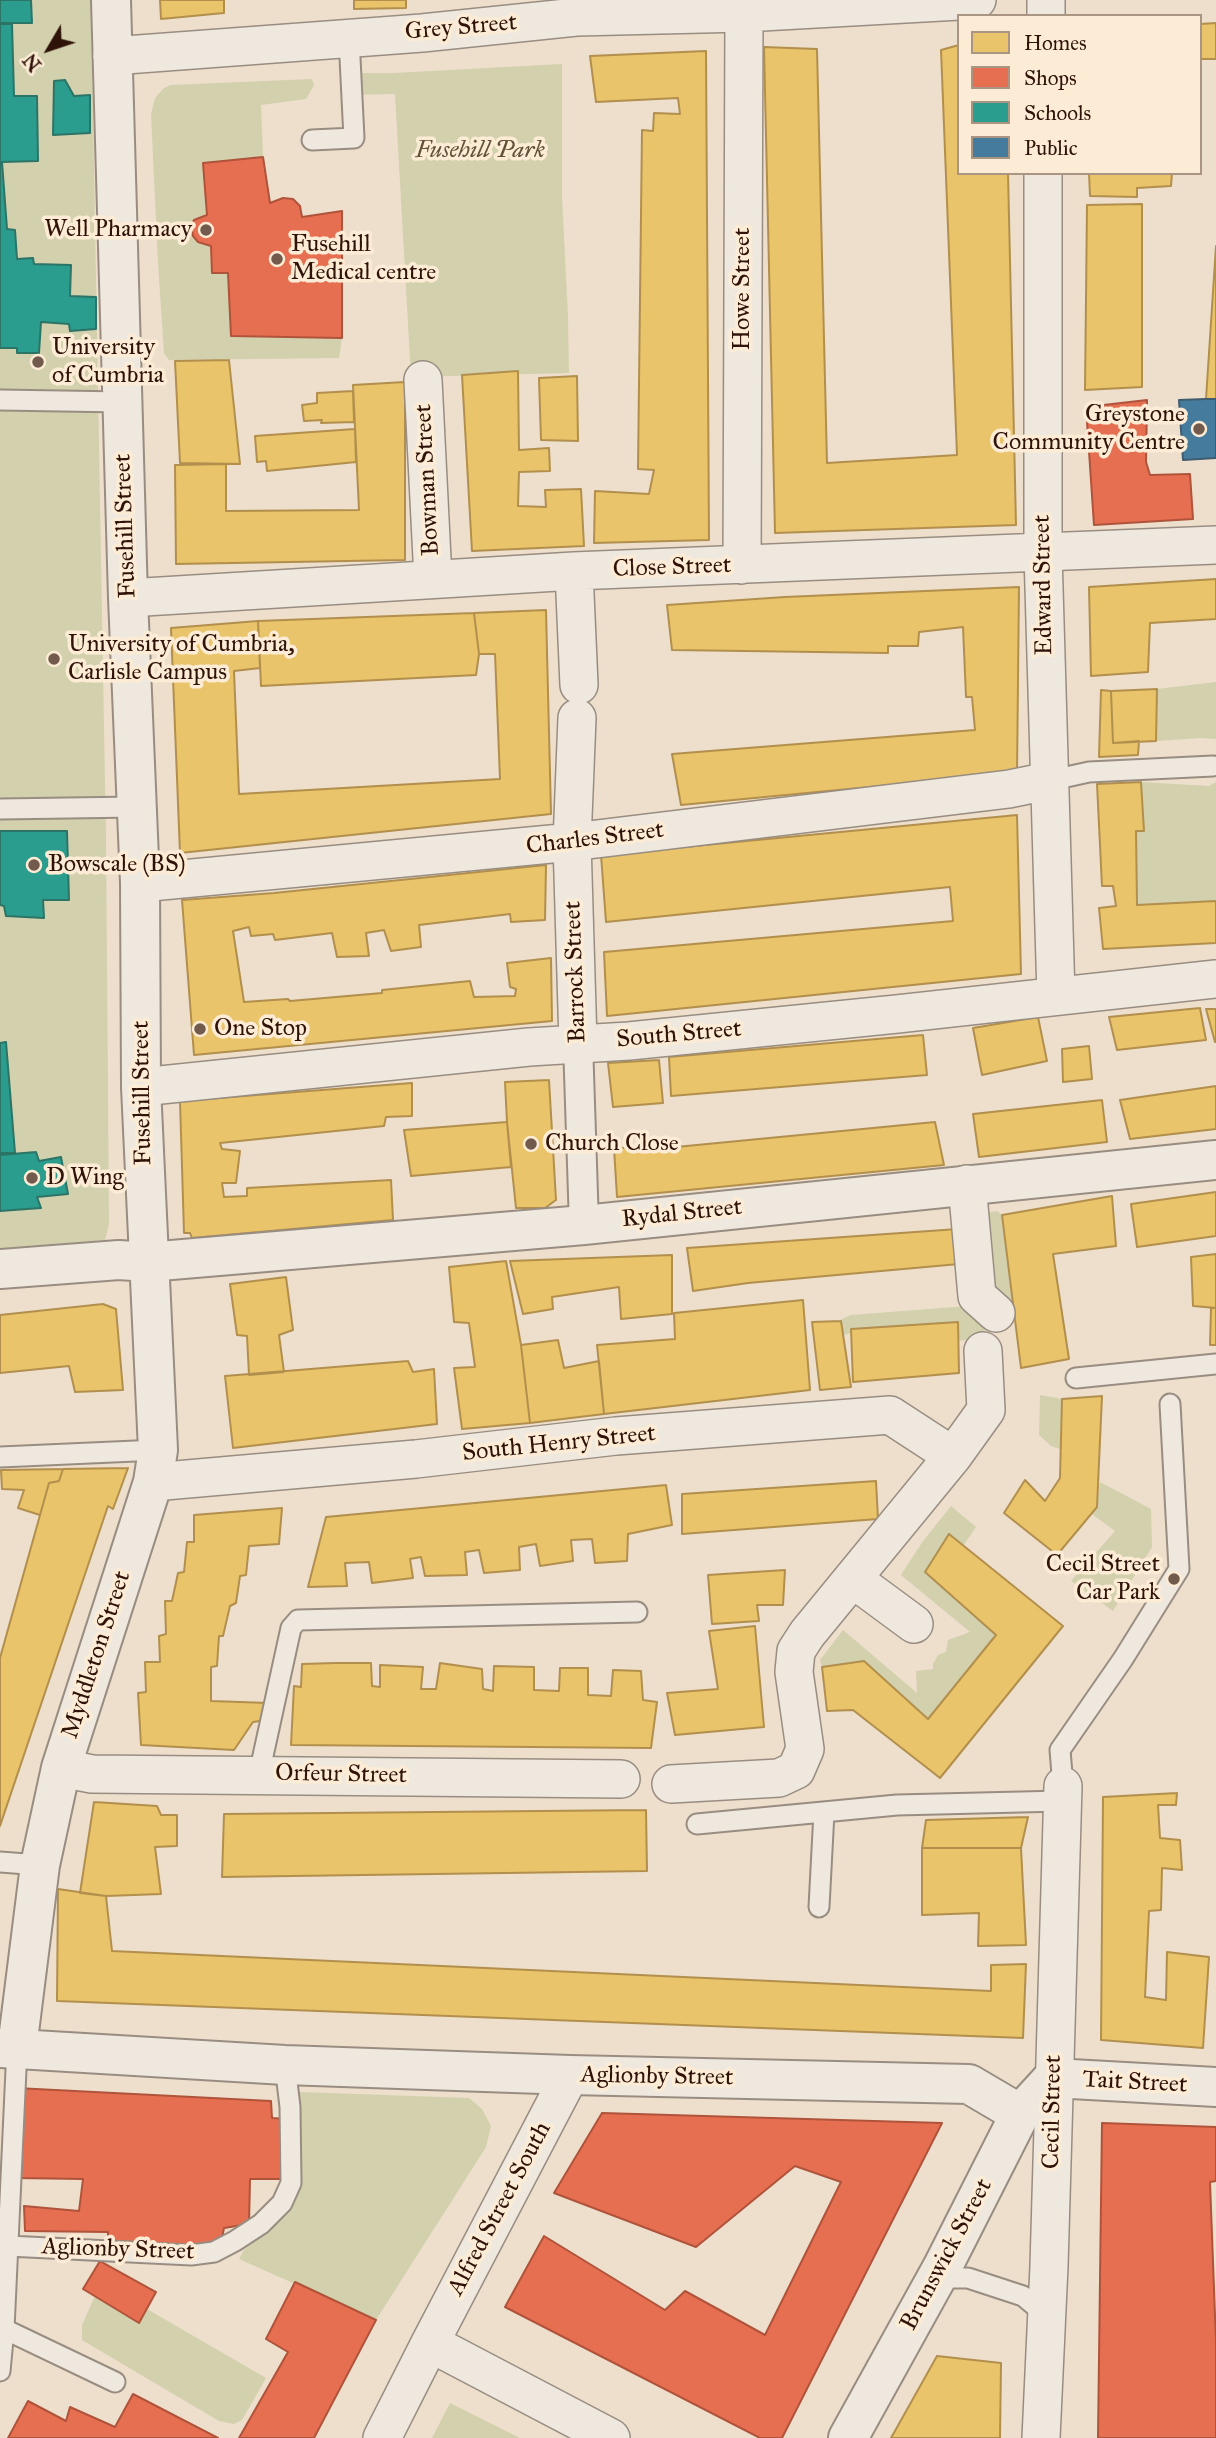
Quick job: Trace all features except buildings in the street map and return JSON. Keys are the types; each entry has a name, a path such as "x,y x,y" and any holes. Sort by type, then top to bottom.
{"street":[{"name":"Fusehill Street","path":"111,0 128,598 140,883 141,1087 148,1262"},
{"name":"Grey Street","path":"112,56 349,38 422,16 577,8 732,8 977,0"},
{"name":"Howe Street","path":"732,8 742,565"},
{"name":"Edward Street","path":"1043,175 1043,554 1056,996"},
{"name":"Bowman Street","path":"423,380 433,579"},
{"name":"Close Street","path":"128,598 574,571 1216,545"},
{"name":"Barrock Street","path":"574,571 578,702 572,842 584,1225"},
{"name":"Charles Street","path":"140,883 572,842 1009,789 1048,781"},
{"name":"South Street","path":"141,1087 578,1043 642,1040 1216,979"},
{"name":"Rydal Street","path":"0,1269 119,1260 148,1262 584,1225 1216,1160"},
{"path":"967,1184 977,1296 996,1313"},
{"name":"Myddleton Street","path":"9,2048 40,1865 61,1769 156,1466 148,1262"},
{"path":"671,1784 779,1778 796,1770 805,1749 794,1672 796,1651 953,1456 986,1410 983,1351"},
{"name":"South Henry Street","path":"156,1466 416,1459 616,1436 890,1415 953,1456"},
{"path":"853,1579 914,1624"},
{"name":"Orfeur Street","path":"61,1769 93,1774 621,1779"},
{"name":"Cecil Street","path":"1041,2438 1062,1793"},
{"name":"Aglionby Street","path":"9,2048 285,2065 969,2084 1020,2114"},
{"name":"Alfred Street South","path":"382,2438 570,2075"},
{"name":"Tait Street","path":"1053,2078 1216,2087"},
{"name":"Brunswick Street","path":"848,2438 936,2278 1020,2114 1053,2078"},
{"path":"430,2343 611,2438"}],"lane":[{"path":"312,140 354,138 349,38"},
{"path":"0,400 123,402"},
{"path":"1048,781 1089,772 1213,766"},
{"path":"0,809 136,807"},
{"path":"1076,1378 1216,1364"},
{"path":"697,1824 1062,1793 1060,1750 1123,1658 1179,1569 1170,1404"},
{"path":"0,1457 156,1466"},
{"path":"259,1774 291,1628 298,1620 637,1612"},
{"path":"819,1907 824,1812"},
{"path":"0,1862 40,1865"},
{"path":"0,2371 8,2246 9,2048"},
{"name":"Aglionby Street","path":"8,2246 191,2255 214,2252 235,2241 261,2224 282,2203 291,2183 290,2106 285,2065"},
{"path":"936,2278 968,2278 1023,2296 1047,2316"},
{"path":"4,2329 115,2382"}],"green space":[{"name":"University of Cumbria, Carlisle Campus","path":"0,0 91,0 106,839 109,1224 105,1240 0,1249"},
{"name":"Fusehill Park","path":"562,64 562,197 569,373 411,377 395,94 346,95 343,73"},
{"path":"312,79 314,85 306,99 261,105 263,157 207,215 194,220 191,226 193,236 198,242 211,246 212,273 228,273 231,336 342,338 339,358 169,360 164,353 158,263 151,114 155,98 171,85"},
{"path":"1216,682 1216,739 1156,741 1157,689"},
{"path":"1141,782 1209,786 1216,782 1216,901 1137,905 1136,831 1144,830"},
{"path":"997,1211 1002,1215 1014,1312 996,1316 972,1215"},
{"path":"968,1306 984,1319 985,1338 958,1341 958,1322 852,1329 851,1333 843,1335 840,1320 851,1315"},
{"path":"1040,1395 1062,1399 1060,1449 1051,1446 1039,1435"},
{"path":"1100,1482 1151,1509 1152,1547 1113,1611 1071,1581 1115,1531 1092,1514 1097,1507"},
{"path":"951,1506 976,1527 963,1546 949,1534 925,1572 996,1635 928,1719 822,1667 820,1660 843,1630 917,1693 916,1671 933,1669 938,1655 946,1652 948,1640 970,1632 901,1575 923,1541"},
{"path":"300,2092 469,2098 482,2109 491,2126 486,2147 376,2320 239,2259 244,2250 289,2213 294,2190 294,2134"},
{"path":"95,2296 139,2323 147,2309 266,2378 242,2420 234,2424 219,2421 82,2340 82,2325"},
{"path":"450,2403 520,2438 432,2438"}],"place":[{"name":"Well Pharmacy","path":"206,230"},
{"name":"Fusehill Medical centre","path":"277,259"},
{"name":"University of Cumbria","path":"38,362"},
{"name":"Greystone Community Centre","path":"1199,429"},
{"name":"University of Cumbria, Carlisle Campus","path":"54,659"},
{"name":"Bowscale (BS)","path":"34,865"},
{"name":"One Stop","path":"200,1029"},
{"name":"Church Close","path":"531,1144"},
{"name":"D Wing","path":"32,1178"},
{"name":"Cecil Street Car Park","path":"1174,1579"}]}
